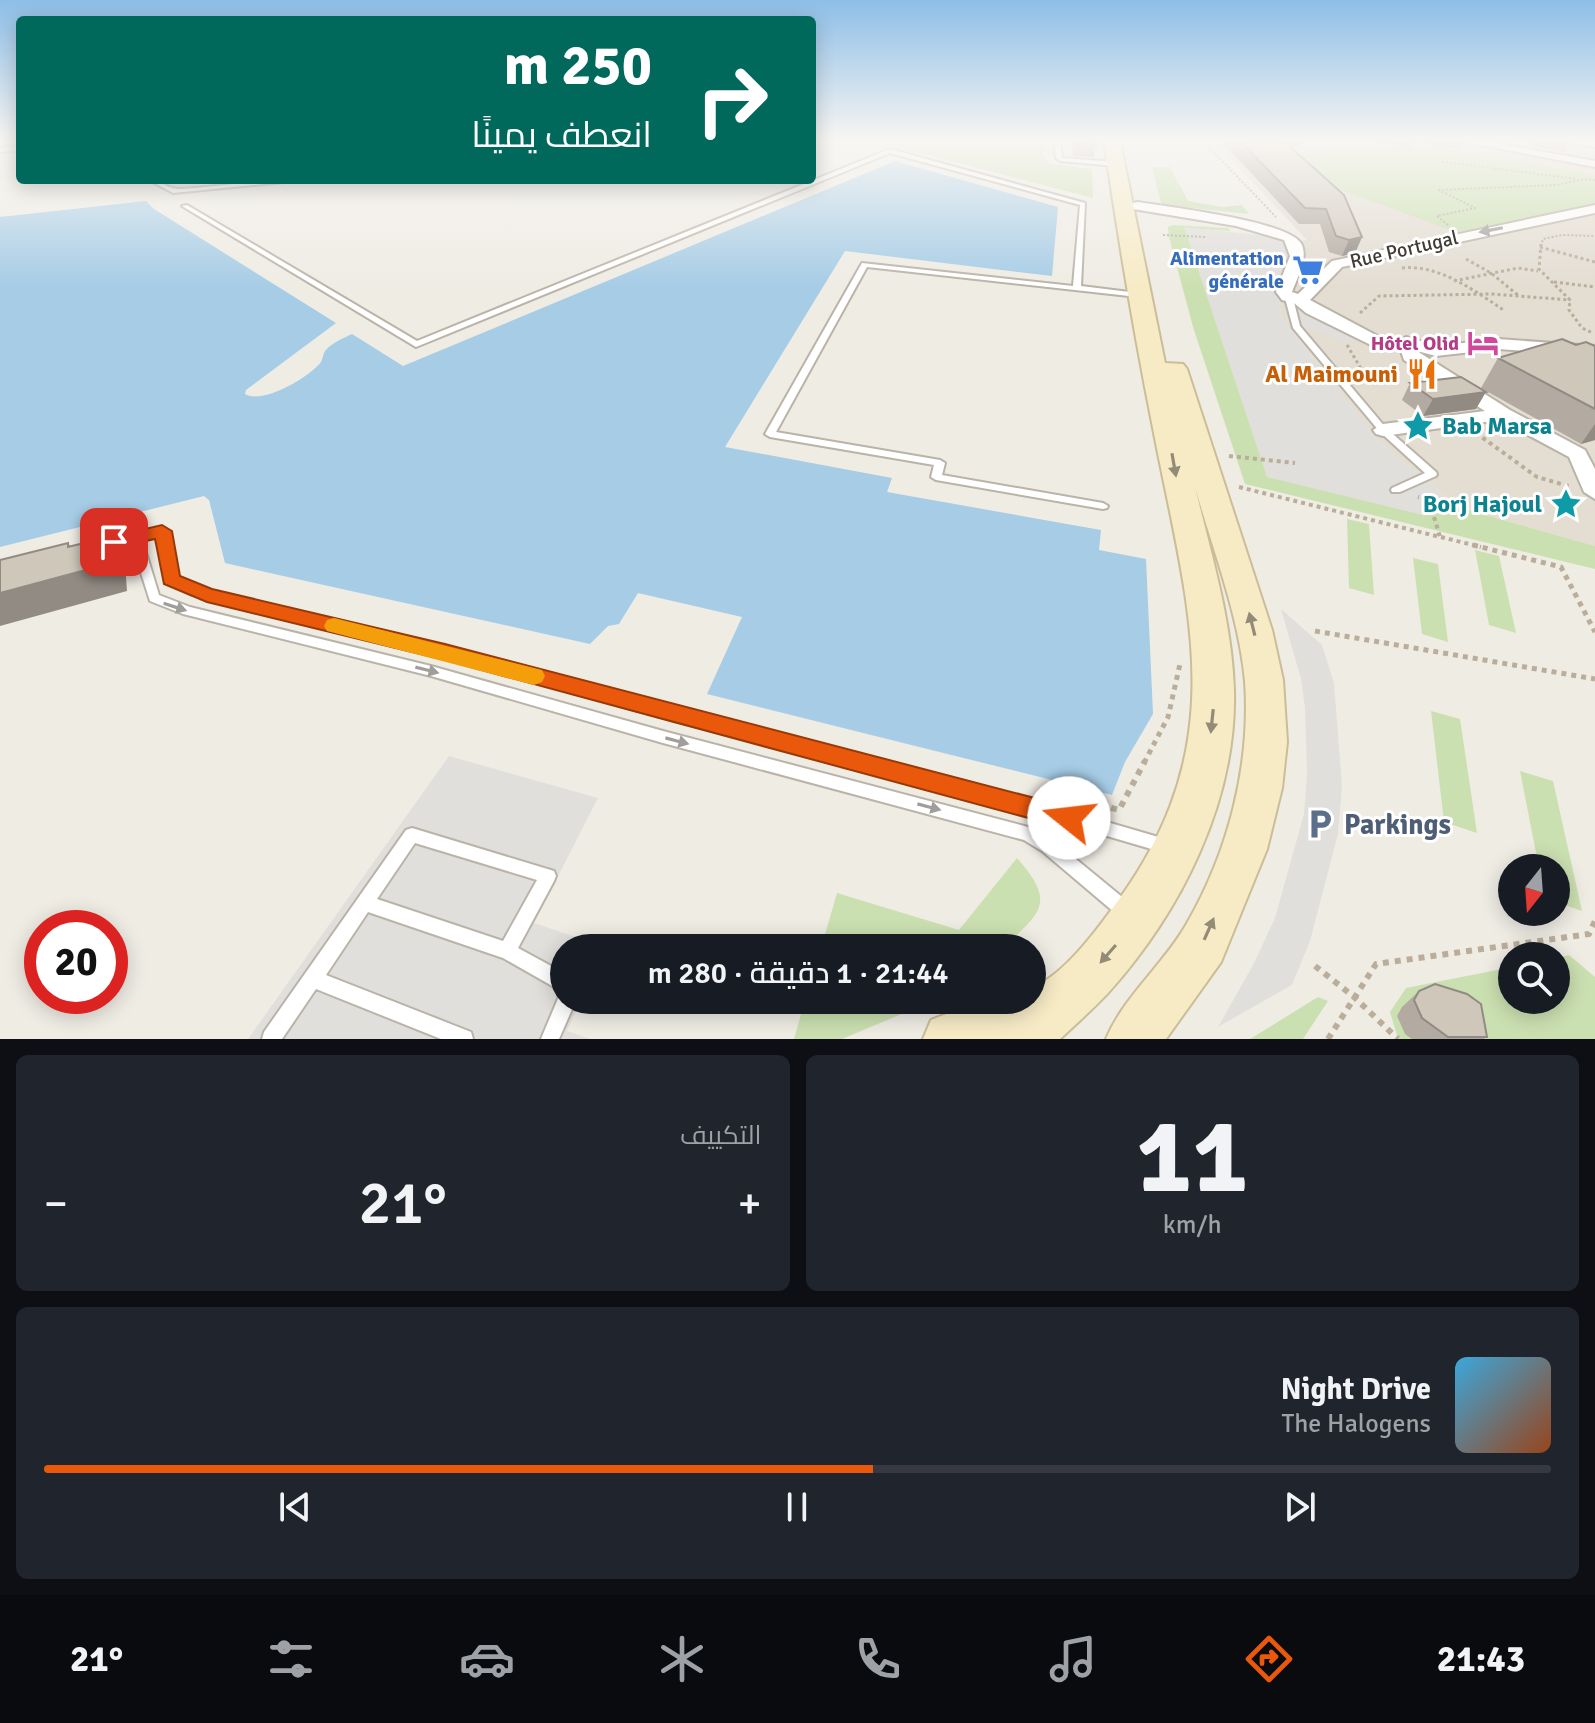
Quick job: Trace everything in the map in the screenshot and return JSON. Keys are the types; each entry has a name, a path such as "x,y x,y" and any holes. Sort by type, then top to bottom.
{"main road":[{"path":"950,1039 1035,1024 1088,977 1156,890 1198,797 1206,765 1214,690 1209,623 1185,524 1138,295 1124,189"},
{"path":"1133,1039 1203,944 1244,849 1260,788 1266,742 1264,680 1254,630 1173,365 1147,220 1135,189"}],"street":[{"name":"Rue Portugal","path":"1294,299 1337,264 1595,209"},
{"path":"1147,220 1195,220 1248,226 1273,230 1289,237 1298,246 1284,292 1381,345"},
{"path":"1594,490 1586,451 1503,414 1410,356 1406,342 1436,351 1498,344 1595,351"},
{"path":"1383,430 1503,414"}],"lane":[{"path":"176,189 197,189"},
{"path":"185,206 416,344 795,189"},
{"path":"1030,189 1083,204 1077,289"},
{"path":"1103,506 936,477 940,463 770,434 865,265 1138,295"},
{"path":"1294,299 1296,326 1383,430 1432,474 1396,490"},
{"path":"84,557 141,542 162,531 171,580 194,591 445,652 674,715 1015,802 1177,849"},
{"path":"141,542 151,593 162,603 431,671 678,741 1028,834 1048,846 1136,919"},
{"path":"273,1039 412,835 548,876 507,951"},
{"path":"365,903 507,951 550,975"},
{"path":"313,979 464,1039"},
{"path":"550,1039 561,1014"}],"path":[{"path":"1249,189 1278,220 1273,230"},
{"path":"1451,189 1439,190 1475,208 1437,216 1451,227 1469,234"},
{"path":"1147,220 1205,237"},
{"path":"1538,271 1535,262 1543,239 1562,235 1595,236"},
{"path":"1540,247 1595,262"},
{"path":"1466,259 1491,273 1519,296"},
{"path":"1402,268 1410,265 1426,268 1505,311"},
{"path":"1452,281 1518,268 1538,271 1570,300"},
{"path":"1552,282 1595,287"},
{"path":"1360,313 1379,296 1479,295 1570,300"},
{"path":"1570,300 1569,310 1582,328 1595,334"},
{"path":"1458,420 1544,481 1594,490"},
{"path":"1229,456 1295,463"},
{"path":"1239,487 1561,567 1595,632"},
{"path":"1396,490 1429,500 1440,537"},
{"path":"1315,631 1595,679"},
{"path":"1047,791 1119,810 1168,717 1181,659"},
{"path":"1328,1039 1376,964 1589,934 1595,921"},
{"path":"1315,966 1353,996 1398,1039"}],"shaded area":[{"path":"1260,189 1595,189 1595,546 1460,508 1377,440 1282,318 1277,290 1288,243 1307,240"},
{"path":"1184,227 1279,237 1288,243 1291,252 1277,290 1282,318 1377,440 1460,508 1423,515 1267,477"},
{"path":"1284,301 1356,338 1341,341 1287,319"},
{"name":"Parkings","path":"1281,609 1322,645 1334,683 1342,786 1338,834 1310,941 1292,985 1218,1027 1275,918 1304,814 1307,773 1305,708 1301,679"},
{"path":"449,756 598,798 534,923 567,934 550,934 550,1014 575,1014 567,1031 590,1039 248,1039"}],"green space":[{"path":"1060,189 1093,189 1093,198"},
{"path":"1158,189 1182,189 1188,201 1222,207 1242,205 1249,214 1165,205 1161,203"},
{"path":"1340,189 1595,189 1595,205 1456,232"},
{"path":"1168,227 1228,228 1231,231 1184,228 1423,515 1460,508 1595,546 1595,569 1245,484 1193,327 1169,237"},
{"path":"1347,519 1369,524 1374,595 1349,588"},
{"path":"1475,550 1499,556 1516,633 1489,625"},
{"path":"1413,558 1438,564 1448,642 1422,634"},
{"path":"1431,711 1460,719 1477,833 1444,822"},
{"path":"1520,771 1553,781 1569,854 1536,854"},
{"path":"1570,857 1582,911 1570,907"},
{"path":"1017,858 1037,886 1040,897 1034,916 1017,934 825,934 837,893 959,930"},
{"path":"1570,956 1595,977 1595,1039 1398,1039 1390,1012 1406,988 1498,970 1498,1014 1570,1014"},
{"path":"1318,997 1328,1001 1303,1039 1250,1039"},
{"path":"801,1014 902,1014 842,1039 794,1039"}],"water":[{"path":"827,189 996,189 1058,207 1052,276 845,251 725,447 892,478 887,492 1101,530 1099,550 1146,559 1153,714 1125,762 1112,795 707,694 742,617 638,593 619,624 608,626 590,644 225,563 209,500 204,496 0,547 0,217 146,201 154,209 336,323 246,390 245,394 262,396 297,382 321,362 328,348 352,334 403,366"}],"building":[{"path":"1287,189 1338,189 1344,195 1362,237 1349,240 1336,236 1326,209 1305,208"},
{"path":"1562,339 1576,345 1586,342 1595,346 1595,409 1498,358"},
{"path":"1461,377 1486,392 1433,399 1410,383"},
{"path":"108,537 108,564 0,593 0,560 68,543 68,547"},
{"path":"1435,984 1467,994 1481,1004 1487,1037 1448,1037 1422,1018 1414,1000 1419,991"}],"slow traffic":[{"path":"334,626 534,676"}],"place":[{"name":"Alimentation générale","path":"1308,270"},
{"name":"Hôtel Olid","path":"1483,343"},
{"name":"Al Maimouni","path":"1422,374"},
{"name":"Bab Marsa","path":"1418,426"},
{"name":"Borj Hajoul","path":"1566,504"},
{"name":"Parkings","path":"1320,824"}],"route":[{"path":"114,542 162,531 165,534 171,580 207,595 445,652 1069,818"}]}
